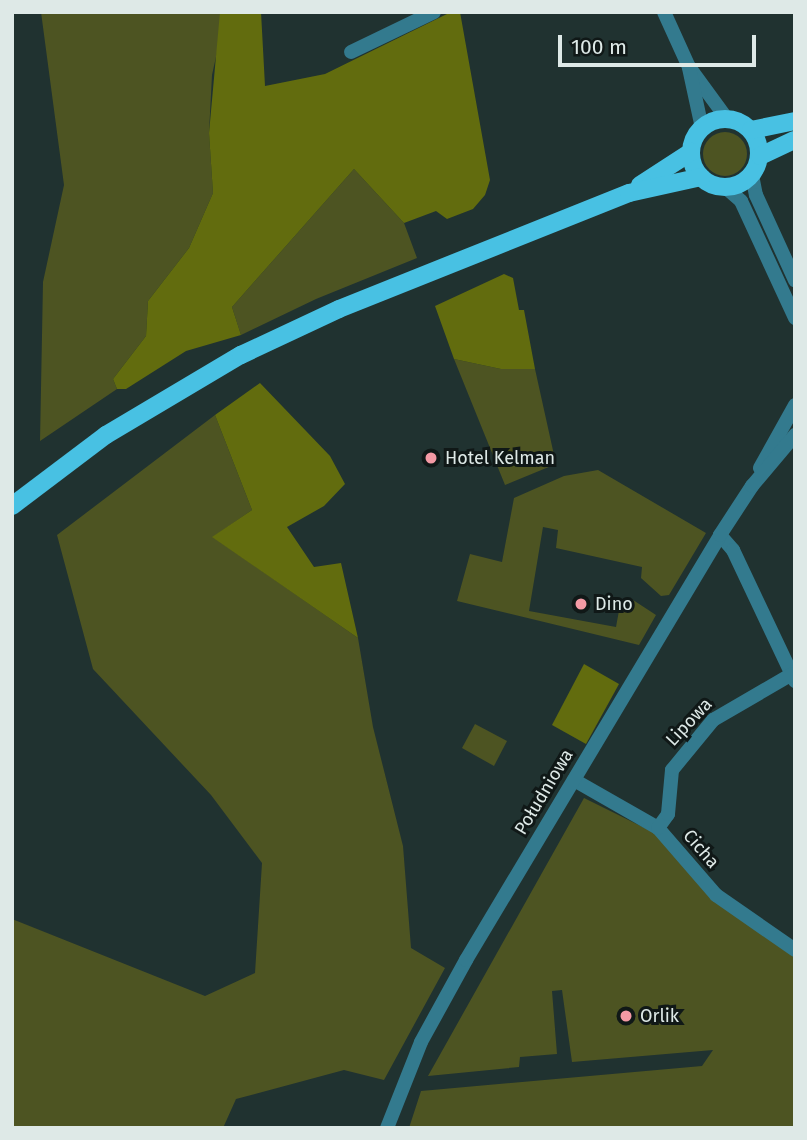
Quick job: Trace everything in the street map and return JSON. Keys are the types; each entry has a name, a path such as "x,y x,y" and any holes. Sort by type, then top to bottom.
{"main road":[{"path":"629,193 691,152 702,128 727,119 751,130 795,121"},
{"path":"12,506 106,435 241,355 339,309 629,193 701,177 725,187 752,175 760,156 751,130"},
{"path":"760,156 795,140"},
{"path":"691,152 701,177"}],"street":[{"path":"351,52 434,12"},
{"path":"664,12 689,67 727,119"},
{"path":"689,67 702,128"},
{"path":"752,175 756,195 795,280"},
{"path":"725,187 740,201 795,318"},
{"name":"Południowa","path":"387,1128 442,1002 720,535 752,486 795,405"},
{"name":"Południowa","path":"752,486 795,435"},
{"name":"Lipowa","path":"658,828 668,814 665,802 672,770 713,720 793,678 733,550 720,535"},
{"name":"Cicha","path":"574,780 658,828 716,895 795,950"}],"green space":[{"path":"41,12 220,12 223,25 212,75 209,133 213,193 189,248 148,301 146,336 113,379 117,389 40,441 43,282 64,185"},
{"path":"220,12 261,12 265,86 325,74 451,12 460,12 490,180 485,195 473,209 447,219 436,211 404,223 354,169 232,307 241,335 186,351 126,389 117,389 113,379 146,336 148,301 189,248 213,193 209,133"},
{"path":"725,132 734,133 741,138 746,145 746,163 741,170 734,175 725,176 716,175 709,170 704,163 703,154 704,145 709,138 716,133"},
{"path":"354,169 404,223 417,258 316,299 241,335 232,307"},
{"path":"504,274 513,278 519,310 524,310 535,369 501,369 454,359 435,306"},
{"path":"454,359 501,369 535,369 556,464 505,485"},
{"path":"260,383 330,456 345,484 324,506 287,527 314,567 341,563 358,638 212,537 252,510 215,415"},
{"path":"215,415 252,510 213,537 358,638 373,727 403,846 411,948 445,968 384,1080 344,1070 236,1099 223,1128 12,1128 12,919 205,996 255,973 262,863 211,795 93,669 57,535"},
{"path":"598,470 706,533 669,595 661,596 641,578 642,567 556,548 558,530 543,527 529,611 616,627 620,605 627,606 630,598 656,615 639,645 457,601 470,554 502,562 514,498 564,476"},
{"path":"584,664 619,684 586,744 552,725"},
{"path":"475,724 507,741 494,766 462,748"},
{"path":"584,798 667,839 710,898 795,957 795,1128 409,1128 421,1091 702,1066 713,1050 572,1062 562,990 552,991 557,1054 520,1057 519,1067 428,1076"}],"place":[{"name":"Hotel Kelman","path":"431,458"},
{"name":"Dino","path":"581,604"},
{"name":"Orlik","path":"626,1016"}]}
